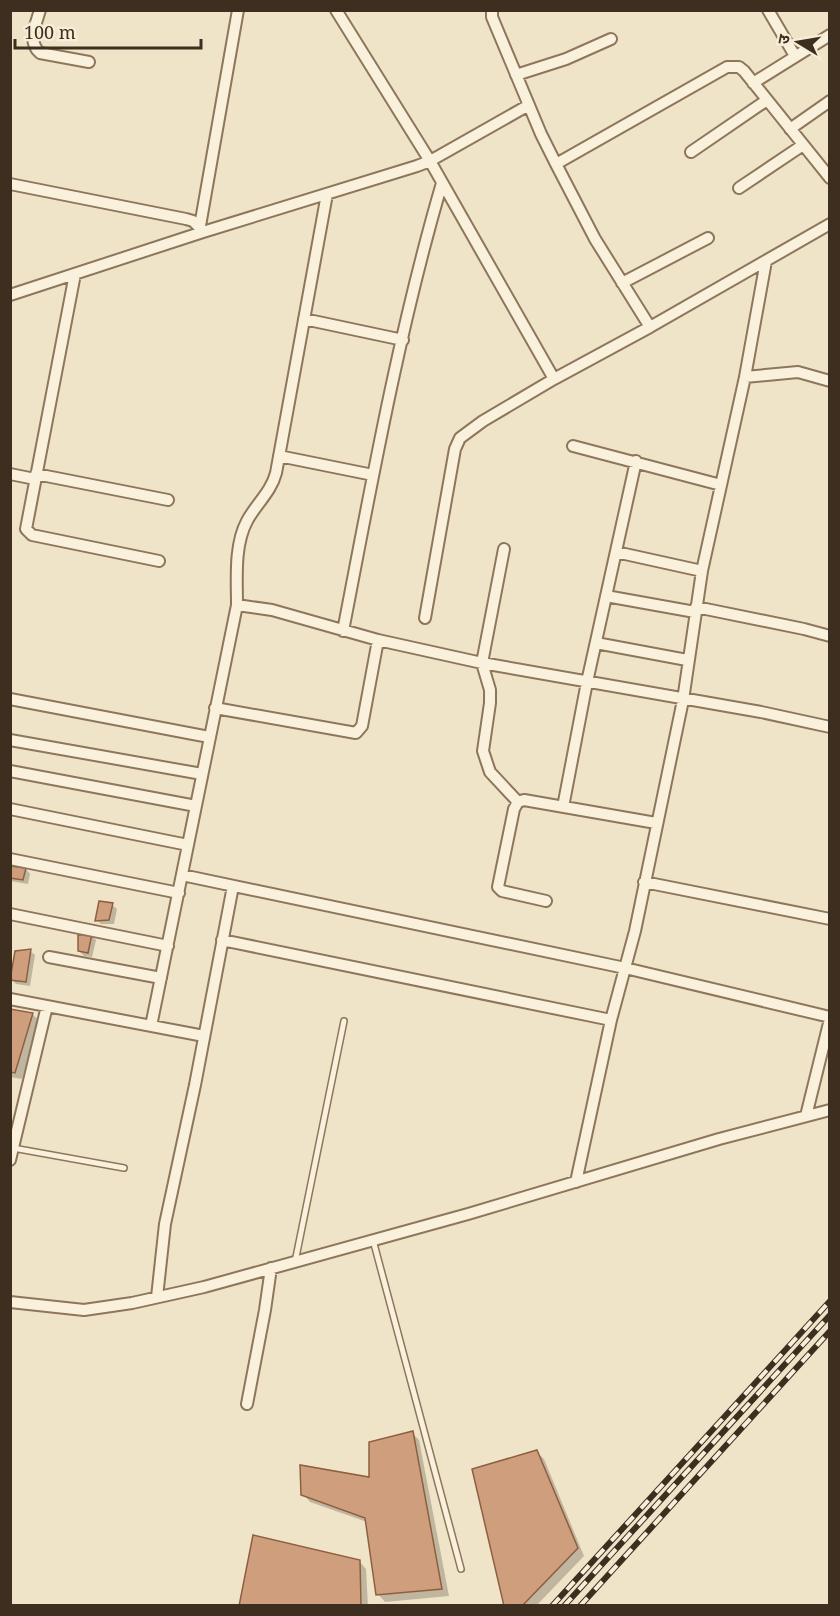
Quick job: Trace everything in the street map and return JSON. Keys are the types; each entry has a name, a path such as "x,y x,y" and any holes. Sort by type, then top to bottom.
{"street":[{"path":"40,10 33,43 35,48 40,53 89,62"},
{"path":"201,229 238,10"},
{"path":"336,10 430,161 554,379"},
{"path":"492,10 492,17 516,75 556,164 595,239 650,327"},
{"path":"768,10 795,56"},
{"path":"753,82 830,35"},
{"path":"516,75 574,56 611,39"},
{"path":"556,164 727,67 739,67 830,178"},
{"path":"691,152 767,100"},
{"path":"790,129 830,101"},
{"path":"10,295 201,229 327,194 430,161 529,105"},
{"path":"739,188 803,145"},
{"path":"343,631 373,475 403,340 442,183"},
{"path":"10,184 186,219 201,229"},
{"path":"151,1026 237,605 238,557 242,531 273,482 327,194"},
{"path":"425,618 457,442 476,426 554,379 830,224"},
{"path":"622,283 708,238"},
{"path":"576,1182 612,1020 635,931 682,700 702,571 745,378 766,261"},
{"path":"75,274 26,524 28,532 32,535 159,561"},
{"path":"304,319 403,340"},
{"path":"745,378 798,372 830,381"},
{"path":"573,446 720,485"},
{"path":"279,456 373,475"},
{"path":"563,807 587,682 636,461"},
{"path":"10,474 35,476 168,500"},
{"path":"504,549 482,663 490,690 483,751 486,764 499,783 518,802"},
{"path":"616,552 702,571"},
{"path":"606,596 804,629 830,636"},
{"path":"237,605 278,612 378,640 482,663 682,700 761,712 830,727"},
{"path":"215,708 356,733 362,726 378,640"},
{"path":"596,643 687,660"},
{"path":"10,699 209,737"},
{"path":"10,740 202,774"},
{"path":"10,771 196,806"},
{"path":"518,802 524,801 656,823"},
{"path":"518,802 514,809 498,887 502,891 546,901"},
{"path":"10,809 188,845"},
{"path":"10,859 178,893"},
{"path":"182,875 625,968 830,1018 806,1116"},
{"path":"644,882 830,919"},
{"path":"157,1297 164,1230 233,886"},
{"path":"10,914 168,946"},
{"path":"222,940 612,1020"},
{"path":"49,957 161,978"},
{"path":"10,999 204,1036"},
{"path":"10,1160 46,1006"},
{"path":"10,1302 84,1310 204,1287 576,1182 719,1139 830,1110"},
{"path":"247,1404 266,1310 271,1268"}],"lane":[{"path":"295,1262 344,1021"},
{"path":"13,1148 124,1168"},
{"path":"373,1240 461,1569"}],"building":[{"path":"10,866 26,868 23,880 10,878"},
{"path":"99,901 113,903 109,920 95,921"},
{"path":"92,934 88,953 78,951 78,935"},
{"path":"31,949 26,982 10,980 15,951"},
{"path":"10,1009 33,1013 15,1073 10,1072"},
{"path":"413,1431 442,1589 376,1595 365,1518 301,1495 300,1465 369,1477 369,1442"},
{"path":"537,1450 578,1548 522,1606 504,1606 472,1469"},
{"path":"253,1535 360,1560 361,1606 239,1606"}],"railway":[{"path":"552,1606 830,1301"},
{"path":"564,1606 830,1315"},
{"path":"580,1606 830,1331"}]}
